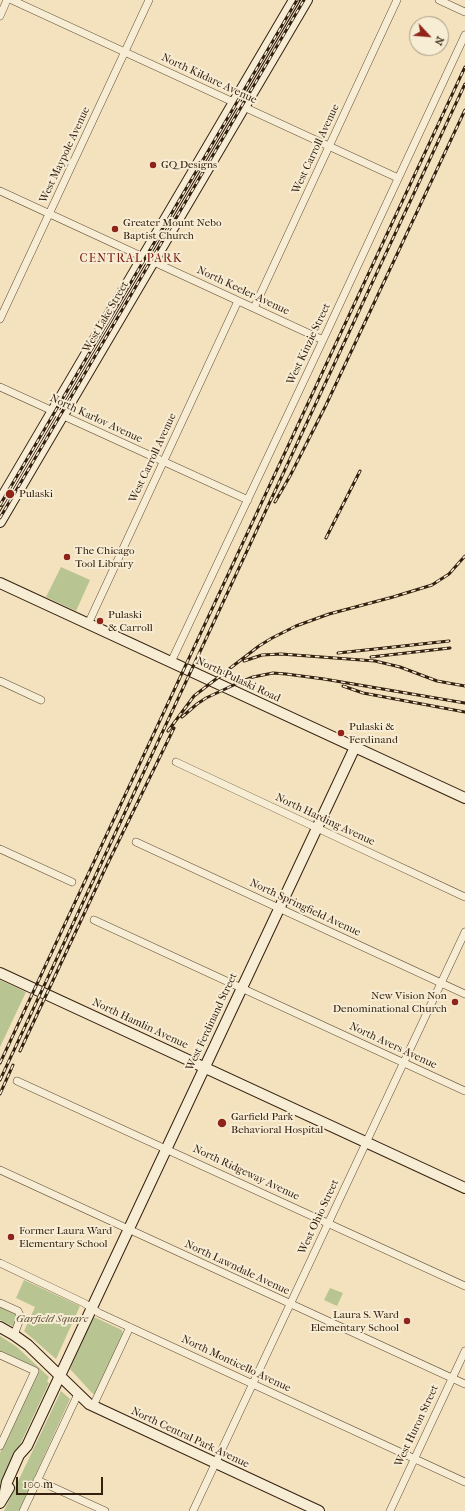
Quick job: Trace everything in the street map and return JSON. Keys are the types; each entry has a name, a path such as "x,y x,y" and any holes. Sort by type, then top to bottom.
{"street":[{"path":"0,16 7,0"},
{"name":"North Kildare Avenue","path":"12,0 398,178"},
{"name":"West Maypole Avenue","path":"0,319 149,0"},
{"name":"West Lake Street","path":"239,105 294,0"},
{"name":"West Lake Street","path":"0,512 300,0"},
{"name":"West Lake Street","path":"239,105 307,0"},
{"name":"West Carroll Avenue","path":"254,308 397,0"},
{"path":"439,0 465,12"},
{"name":"West Kinzie Street","path":"171,662 465,34"},
{"name":"North Keeler Avenue","path":"0,191 323,340"},
{"name":"West Carroll Avenue","path":"88,624 238,301"},
{"name":"North Karlov Avenue","path":"0,387 248,500"},
{"name":"West Lake Street","path":"0,501 58,413"},
{"name":"West Lake Street","path":"0,522 58,413"},
{"name":"North Pulaski Road","path":"0,583 465,798"},
{"path":"0,681 42,700"},
{"name":"West Ferdinand Street","path":"0,1503 5,1492 12,1484 25,1457 26,1446 59,1375 355,747"},
{"name":"North Harding Avenue","path":"176,762 465,897"},
{"name":"North Springfield Avenue","path":"136,842 465,994"},
{"path":"0,849 72,882"},
{"name":"North Avers Avenue","path":"94,920 465,1091"},
{"name":"West Ohio Street","path":"193,1511 465,932"},
{"name":"North Hamlin Avenue","path":"0,973 465,1188"},
{"name":"North Ridgeway Avenue","path":"17,1081 465,1286"},
{"name":"North Lawndale Avenue","path":"0,1170 465,1384"},
{"name":"North Monticello Avenue","path":"0,1263 84,1303 99,1313 465,1482"},
{"path":"0,1303 18,1311 20,1314 20,1319 14,1335"},
{"name":"North Central Park Avenue","path":"0,1327 14,1335 32,1349 78,1394 93,1406 319,1511"},
{"path":"93,1406 130,1327"},
{"name":"West Huron Street","path":"390,1511 465,1351"},
{"path":"0,1355 35,1372 0,1446"},
{"path":"23,1511 78,1394"},
{"path":"37,1480 105,1511"}],"green space":[{"path":"61,567 90,580 76,611 46,597"},
{"path":"0,980 26,992 0,1047"},
{"name":"Garfield Square","path":"24,1280 80,1306 56,1359 24,1331 35,1307 16,1298"},
{"path":"330,1288 343,1293 337,1306 324,1300"},
{"path":"0,1306 16,1313 19,1317 14,1327 0,1320"},
{"name":"Garfield Square","path":"94,1317 122,1330 123,1335 96,1393 93,1394 70,1369 90,1321"},
{"path":"0,1336 17,1347 49,1377 47,1381 49,1383 0,1487 0,1453 37,1372 0,1352"},
{"path":"61,1391 70,1399 19,1511 4,1511"}],"railway":[{"path":"0,505 297,0"},
{"path":"0,518 304,0"},
{"path":"0,1063 465,67"},
{"path":"0,1080 465,84"},
{"path":"275,502 326,405 465,110"},
{"path":"326,538 360,471"},
{"path":"168,731 194,696 259,646 272,638 296,626 329,614 432,585 449,574 465,556"},
{"path":"338,653 449,641"},
{"path":"371,657 450,648"},
{"path":"244,661 262,655 281,654 375,661 400,667 437,681 465,686"},
{"path":"182,717 206,698 253,677 273,673 324,679 465,703"},
{"path":"343,686 363,693 465,712"},
{"path":"20,1051 105,869 174,728"},
{"path":"0,1094 13,1065"}],"place":[{"name":"GQ Designs","path":"153,165"},
{"name":"Greater Mount Nebo Baptist Church","path":"115,229"},
{"name":"Pulaski","path":"10,494"},
{"name":"The Chicago Tool Library","path":"67,557"},
{"name":"Pulaski & Carroll","path":"100,621"},
{"name":"Pulaski & Ferdinand","path":"341,733"},
{"name":"New Vision Non Denominational Church","path":"455,1002"},
{"name":"Garfield Park Behavioral Hospital","path":"222,1123"},
{"name":"Former Laura Ward Elementary School","path":"11,1237"},
{"name":"Laura S. Ward Elementary School","path":"407,1321"}],"district":[{"name":"CENTRAL PARK","path":"131,259"}]}
